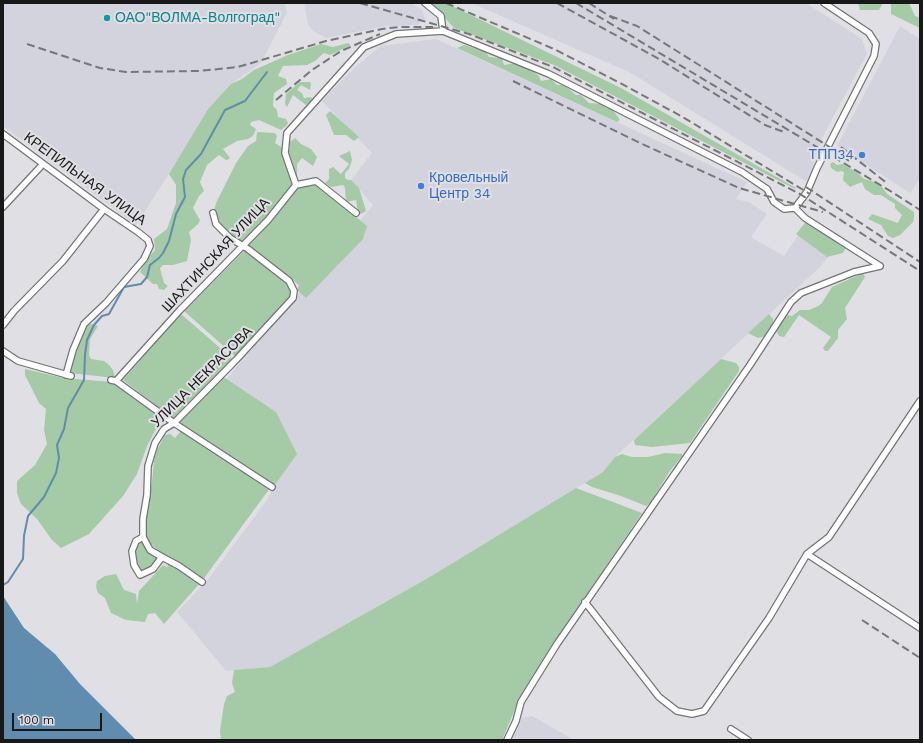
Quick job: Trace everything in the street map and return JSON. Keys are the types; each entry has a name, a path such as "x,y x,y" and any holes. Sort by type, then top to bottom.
{"street":[{"path":"425,3 440,16 443,32"},
{"path":"356,213 316,181 296,185 285,153 287,133 364,47 396,34 443,32 549,74 742,172 767,189 774,202 784,209 795,208 807,192 824,154 874,56 876,44 869,33 824,3"},
{"name":"КРЕПИЛЬНАЯ УЛИЦА","path":"3,134 104,209 138,232 148,240 150,246 144,259 106,303 84,324 74,350 69,376 18,361 3,350"},
{"path":"3,207 44,164"},
{"name":"ШАХТИНСКАЯ УЛИЦА","path":"174,423 113,380 268,220 296,185"},
{"path":"507,740 516,721 521,702 557,644 750,365 791,302 801,293 854,272 880,266 805,218 795,208"},
{"path":"3,325 14,311 63,261 104,209"},
{"path":"213,213 216,224 230,238 242,246"},
{"name":"УЛИЦА НЕКРАСОВА","path":"143,537 143,519 147,496 148,466 155,443 164,429 174,423 272,323 293,298 294,291 289,281 242,246"},
{"path":"585,602 659,697 677,711 692,714 704,711 769,618 807,554 829,537 920,402"},
{"path":"174,423 272,487"},
{"path":"162,558 153,569 140,575 134,565 132,551 136,541 143,537 150,550 162,558 179,566 202,582"},
{"path":"807,554 920,628"},
{"path":"731,729 748,740"}],"shaded area":[{"path":"3,3 285,3 287,13 261,63 231,84 208,109 183,152 136,225 3,126"},
{"path":"304,3 411,3 422,10 425,19 417,25 387,26 326,38 313,31 308,24"},
{"path":"471,3 806,3 862,39 867,54 822,138 807,182 629,72"},
{"path":"900,26 920,39 920,179 910,193 837,146"},
{"path":"436,39 747,182 736,199 749,202 767,214 751,237 784,256 806,224 838,246 819,268 615,457 603,472 428,578 270,667 226,671 177,612 206,582 267,500 275,485 297,454 226,380 373,205 351,180 372,153 322,101 350,72 380,46"},
{"path":"532,716 574,740 512,740 522,718"}],"green space":[{"path":"432,3 446,3 621,88 796,188 795,189 554,65 454,28"},
{"path":"858,3 883,3 879,10 860,10"},
{"path":"909,3 915,16 920,18 920,28 891,14 891,4"},
{"path":"348,43 351,45 330,55 324,53 315,61 307,65 283,66 278,76 286,79 287,84 274,93 273,106 277,110 278,117 286,119 288,123 287,125 281,130 259,120 251,122 250,125 256,129 253,136 248,139 237,141 223,149 230,158 229,159 226,160 219,155 207,165 200,182 204,191 199,196 193,208 200,220 198,224 189,232 191,240 187,261 173,265 163,265 160,268 164,283 168,286 164,290 159,289 157,284 153,284 140,272 146,260 155,250 154,239 167,229 176,203 176,185 169,174 208,109 231,84 242,79 254,70 288,55 321,44 333,47"},
{"path":"464,45 486,52 489,57 502,58 504,65 516,63 528,68 539,76 541,81 551,79 557,85 564,85 576,95 581,95 589,103 603,104 606,108 612,109 620,120 617,122 457,48"},
{"path":"300,82 310,82 310,90 301,85 297,90 302,93 304,98 310,97 314,100 306,105 293,95 287,107 285,104 286,94"},
{"path":"330,111 359,137 354,141 346,135 334,135 326,115"},
{"path":"257,132 275,133 277,136 275,143 287,151 290,149 290,142 295,138 301,144 311,149 317,157 313,166 302,158 297,164 297,181 270,217 242,242 231,236 218,223 214,211 216,203 236,163 248,146 256,141"},
{"path":"350,151 352,160 349,169 345,173 345,178 351,180 359,188 366,211 361,214 358,213 356,200 346,202 345,188 343,185 331,187 325,183 329,179 329,169 333,167 341,174 349,164 339,156"},
{"path":"833,162 837,165 842,164 857,172 864,179 879,183 887,194 914,212 913,222 900,235 893,238 888,236 881,225 868,219 872,214 898,223 902,215 895,208 895,204 881,195 874,195 865,189 862,182 850,187 843,180 844,172 837,172 831,168 830,164"},
{"path":"316,184 367,226 363,239 306,298 297,290 299,285 248,245 273,220 298,187"},
{"path":"805,223 809,223 846,247 843,253 827,257 796,234"},
{"path":"245,250 286,283 291,291 289,300 237,358 184,311"},
{"path":"863,273 865,277 845,308 847,319 838,330 838,338 828,351 825,351 823,348 831,337 799,315 784,337 779,336 776,331 787,315 792,316 800,310 809,310 818,306 822,303 832,287"},
{"path":"181,314 234,360 174,419 123,380"},
{"path":"769,314 773,319 773,324 766,336 758,338 748,333"},
{"path":"92,324 98,326 90,339 89,355 91,359 104,361 109,365 113,370 115,378 70,373 76,350 87,325"},
{"path":"721,359 736,363 739,367 739,371 690,443 652,447 635,445 634,440"},
{"path":"25,369 63,378 113,382 131,397 156,413 158,425 147,446 137,474 123,496 89,534 61,548 52,540 37,519 21,504 17,493 17,481 35,465 47,444 44,430 46,409 39,403 25,375"},
{"path":"222,376 276,412 297,454 275,485 179,423"},
{"path":"181,431 270,488 202,581 176,561 163,555 150,543 146,534 145,517 157,450 165,435 170,434 175,438"},
{"path":"665,453 682,454 682,456 670,471 650,503 646,506 592,487 585,483 603,472 615,457 622,454 632,457 648,457"},
{"path":"576,488 642,513 557,638 518,702 502,740 221,740 220,731 224,704 227,696 235,692 232,683 234,670 270,667 428,578"},
{"path":"142,540 160,558 152,568 140,573 135,564 134,551 138,541"},
{"path":"169,563 200,583 164,624 155,613 148,614 145,622 126,620 111,613 105,598 98,593 96,587 97,581 105,576 116,574 124,590 136,594 137,604 139,591 163,565 167,567"}],"water":[{"path":"3,596 24,628 55,654 80,684 136,740 3,740"}],"waterway":[{"path":"3,585 8,582 23,559 24,536 28,516 44,497 56,473 59,458 57,445 64,429 68,408 84,380 87,340 94,325 102,316 109,314 124,287 141,284 147,277 150,265 163,253 169,241 176,214 185,197 183,179 186,170 201,154 225,110 245,101 267,72"}],"railway":[{"path":"360,3 469,34 553,67 800,194 920,271"},
{"path":"446,3 554,49 620,83 681,116 810,194"},
{"path":"557,3 659,59 765,125 784,132"},
{"path":"576,3 920,210"},
{"path":"589,3 614,19"},
{"path":"610,16 637,26 836,151 849,161"},
{"path":"27,44 100,68 126,72 199,71 238,67 326,41 382,29 399,27 433,27"},
{"path":"276,100 312,70 341,51 380,34"},
{"path":"513,81 640,143 739,188 823,212"},
{"path":"841,147 888,184"},
{"path":"806,187 920,262"},
{"path":"862,620 920,658"}],"place":[{"name":"ОАО\"ВОЛМА-Волгоград\"","path":"107,18"},
{"name":"ТПП34","path":"862,155"},
{"name":"Кровельный Центр 34","path":"421,186"}]}
